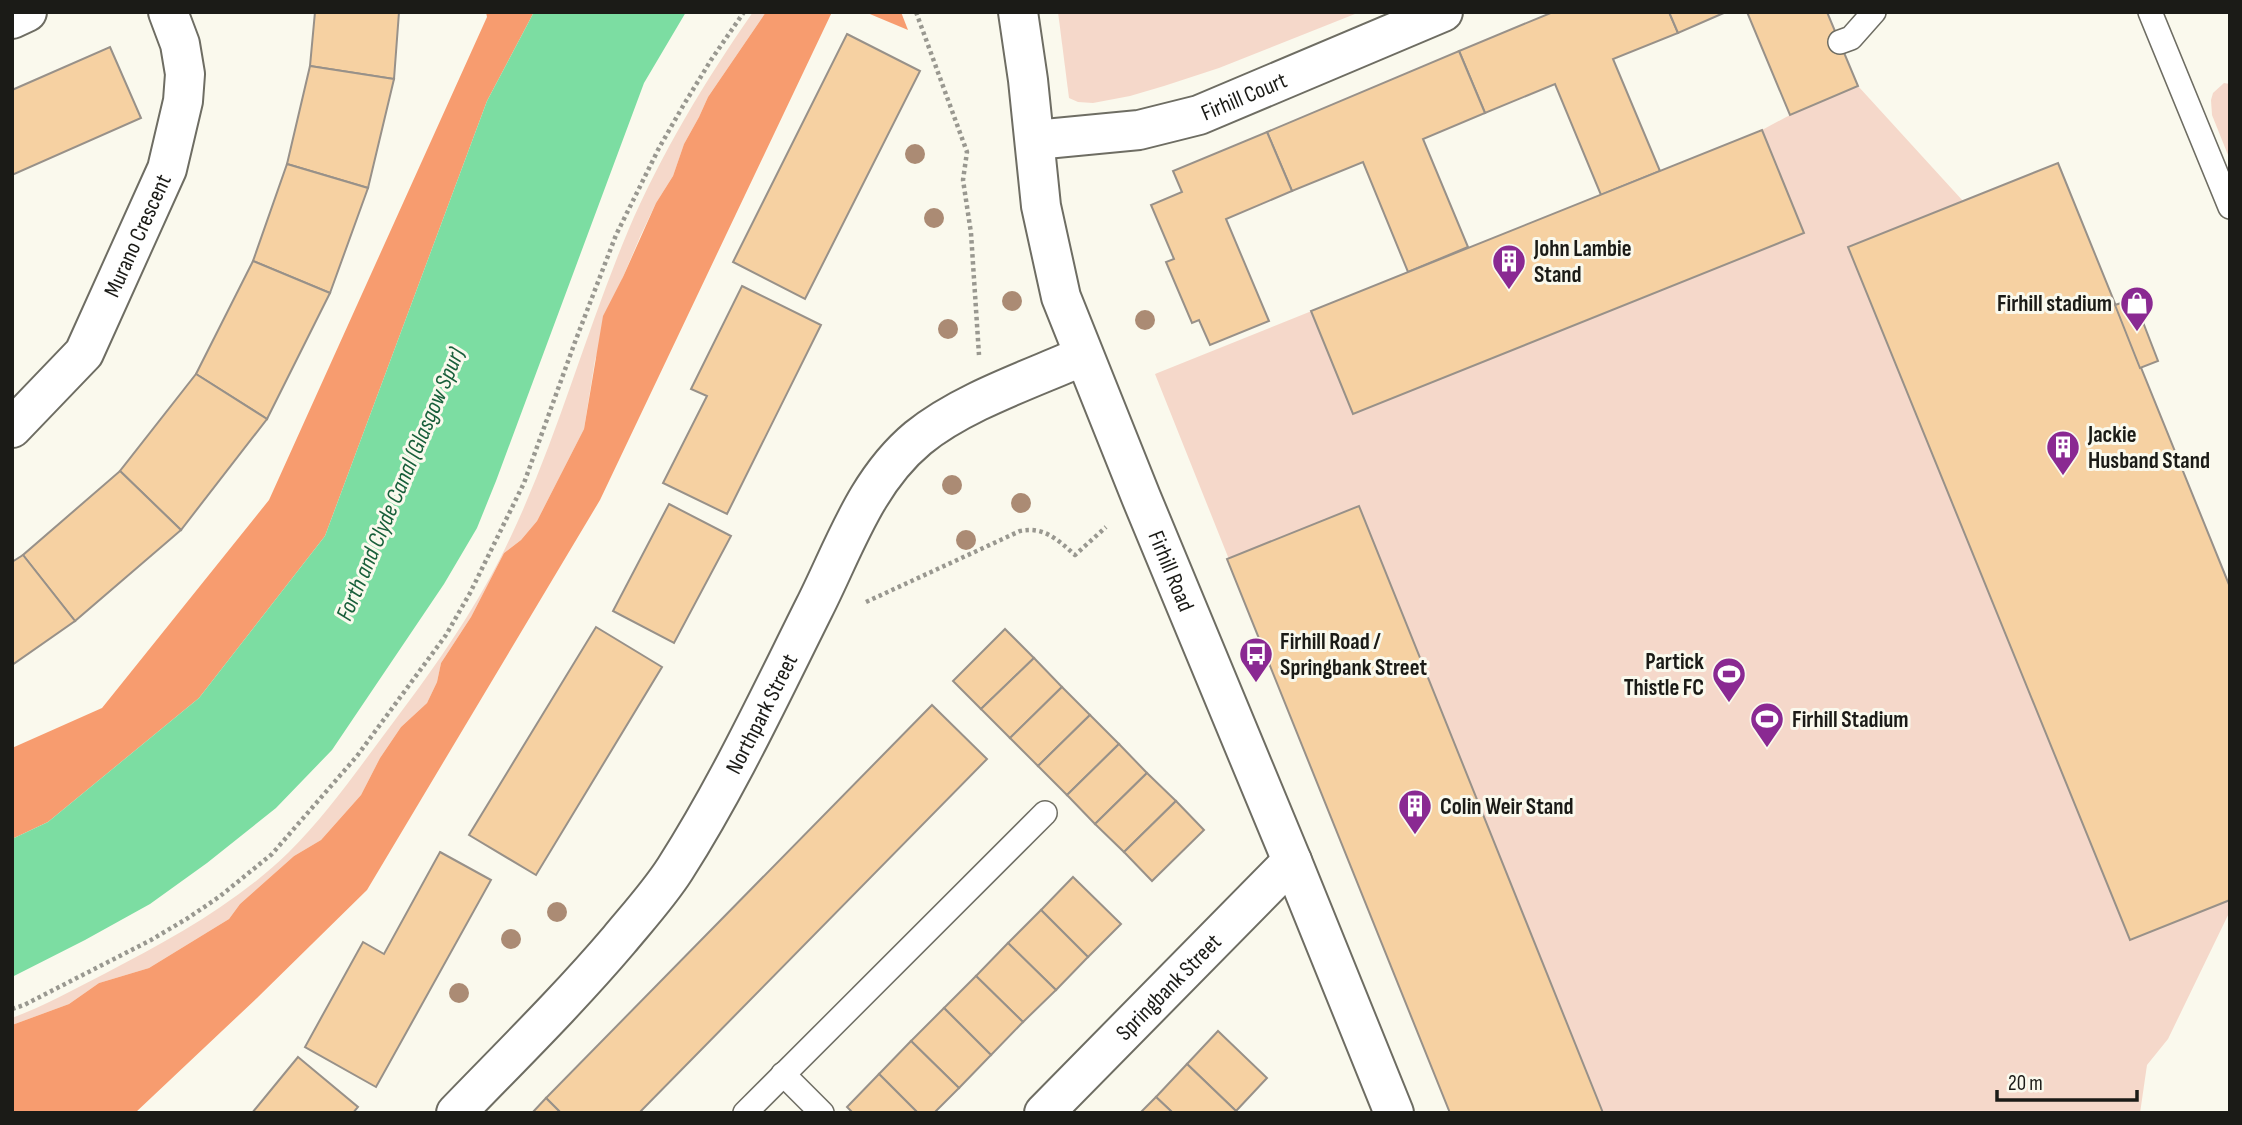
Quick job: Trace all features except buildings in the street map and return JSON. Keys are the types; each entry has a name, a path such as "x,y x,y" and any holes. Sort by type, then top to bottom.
{"street":[{"path":"12,19 27,12"},
{"name":"Murano Crescent","path":"12,428 84,353 167,169 183,102 185,74 180,44 168,12"},
{"name":"Firhill Road","path":"1018,12 1045,233 1061,297 1394,1113"},
{"name":"Firhill Court","path":"1035,140 1139,130 1199,115 1443,12"},
{"name":"Northpark Street","path":"456,1113 583,981 674,871 749,738 858,516 886,471 901,454 934,427 981,401 1083,356"},
{"name":"Springbank Street","path":"1044,1113 1293,861"}],"lane":[{"path":"1840,42 1851,38 1874,12"},
{"path":"2150,12 2230,207"},
{"path":"745,1113 1045,813"},
{"path":"783,1074 822,1113"}],"path":[{"path":"12,1009 139,946 179,923 219,897 272,854 357,756 446,635 524,483 575,342 622,224 677,117 744,12"},
{"path":"916,12 967,152 964,180 971,233 981,401"},
{"path":"824,590 859,606 1029,529 1051,535 1075,555 1141,497"}],"shaded area":[{"path":"486,12 534,12 487,101 325,536 199,698 48,822 12,839 12,748 102,708 269,500 487,17"},
{"path":"753,12 766,12 708,97 623,277 595,360 584,429 537,521 521,540 504,553 471,617 441,663 437,682 427,703 401,727 380,758 361,795 321,840 294,856 240,904 229,919 149,968 99,983 69,1004 12,1025 12,1018 71,991 178,934 225,904 269,870 304,837 331,805 411,698 458,630 500,559 544,459 613,269 641,202 685,119"},
{"path":"766,12 832,12 600,500 367,890 135,1113 12,1111 12,1025 69,1004 99,983 149,968 229,919 240,904 294,856 321,840 361,795 380,758 401,727 427,703 437,682 441,663 471,617 504,553 521,540 537,521 584,429 603,316 656,203 673,176 684,144 708,97"},
{"path":"865,12 901,12 908,30"},
{"path":"1058,12 1360,12 1219,68 1130,96 1093,103 1069,98"},
{"path":"2224,83 2230,84 2230,160 2212,115 2213,93"},
{"name":"Firhill Stadium","path":"1858,86 1963,201 2058,163 2230,587 2230,911 2168,1039 2147,1065 2140,1113 1450,1113 1155,374 1762,130"}],"water":[{"name":"Forth and Clyde Canal (Glasgow Spur)","path":"534,12 686,12 644,83 477,528 444,584 332,750 276,808 150,904 12,977 12,839 48,822 199,698 325,536 487,101"}],"place":[{"name":"John Lambie Stand","path":"1509,291"},
{"name":"Firhill stadium","path":"2137,333"},
{"name":"Jackie Husband Stand","path":"2063,477"},
{"name":"Firhill Road / Springbank Street","path":"1256,684"},
{"name":"Partick Thistle FC","path":"1729,704"},
{"name":"Firhill Stadium","path":"1767,749"},
{"name":"Colin Weir Stand","path":"1415,836"}]}
